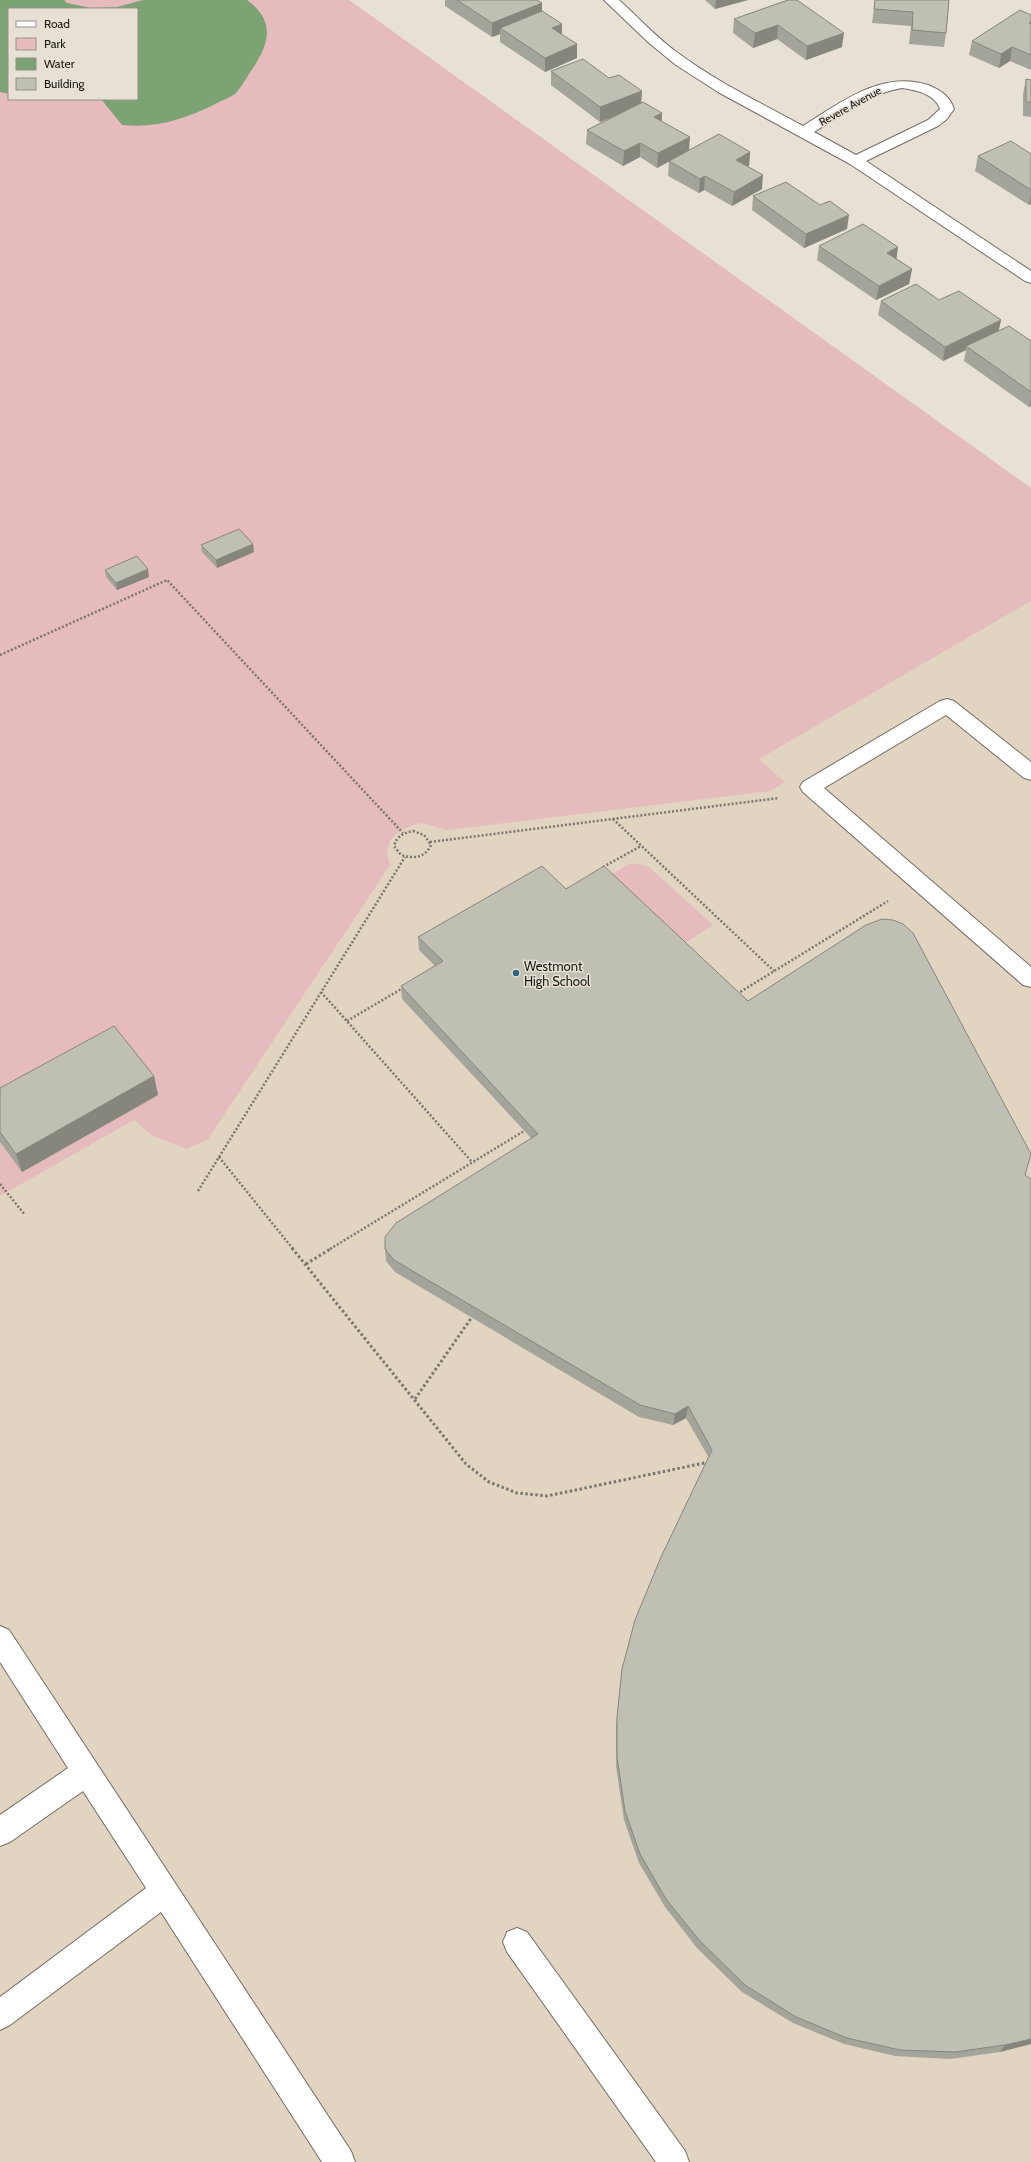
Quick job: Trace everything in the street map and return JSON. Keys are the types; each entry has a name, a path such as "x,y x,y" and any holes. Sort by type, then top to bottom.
{"street":[{"name":"Revere Avenue","path":"611,0 658,44 680,62 706,79 805,131 855,161 1031,278"},
{"name":"Revere Avenue","path":"805,131 884,87 901,84 918,87 935,93 945,100 947,109 933,124 855,161"},
{"path":"1031,773 948,706 810,787 1031,979"},
{"path":"0,1639 340,2162"},
{"path":"0,1832 86,1772"},
{"path":"0,2015 164,1892"},
{"path":"517,1942 674,2162"}],"path":[{"path":"0,655 167,580 403,833"},
{"path":"430,842 785,797"},
{"path":"612,819 774,971"},
{"path":"413,831 425,834 430,842 429,849 422,856 414,858 401,856 394,846 398,836 403,833 413,831"},
{"path":"602,868 641,846"},
{"path":"198,1191 405,857"},
{"path":"736,995 890,900"},
{"path":"346,1021 405,987"},
{"path":"321,992 472,1162"},
{"path":"306,1264 524,1131"},
{"path":"219,1157 466,1464 489,1482 517,1493 547,1496 711,1461"},
{"path":"0,1184 25,1215"},
{"path":"415,1399 472,1318"}],"shaded area":[{"name":"Westmont High School","path":"0,0 349,0 1031,488 1031,2162 0,2162"}],"green space":[{"path":"0,0 349,0 1031,488 1031,601 759,759 785,782 771,791 447,830 421,823 402,829 390,840 387,853 390,865 208,1139 187,1149 151,1135 134,1120 0,1196"},
{"path":"629,864 638,864 649,867 713,925 676,949 603,880"}],"water":[{"path":"0,0 64,0 67,3 91,8 8,8 8,94 0,92"},
{"path":"143,0 247,0 257,9 263,18 266,27 267,36 265,45 261,55 237,92 208,108 172,121 160,124 135,126 122,125 102,100 138,100 138,8 91,8 117,7"}],"building":[{"path":"457,0 537,0 542,3 492,23"},
{"path":"788,0 797,0 844,33 807,46 778,25 755,33 734,19"},
{"path":"875,0 949,0 946,33 912,30 913,12 874,9"},
{"path":"1020,10 1031,15 1031,22 1029,23 1031,24 1031,55 1012,47 1001,54 972,41"},
{"path":"542,11 562,24 552,28 577,44 545,58 500,28"},
{"path":"583,59 609,78 619,75 642,91 600,107 551,71"},
{"path":"1026,79 1031,80 1031,102 1026,102"},
{"path":"643,102 662,113 654,117 690,137 658,153 640,143 624,151 587,130"},
{"path":"719,134 750,152 736,160 763,175 734,192 705,176 700,179 669,161"},
{"path":"1011,141 1031,154 1031,190 978,156"},
{"path":"786,182 820,205 830,201 849,215 806,234 753,196"},
{"path":"863,224 898,247 887,253 912,269 879,286 819,246"},
{"path":"916,284 939,300 959,291 1001,320 945,347 881,301"},
{"path":"1009,326 1031,341 1031,392 966,346"},
{"path":"239,529 253,544 216,560 201,545"},
{"path":"137,556 148,569 116,583 105,570"},
{"name":"Westmont High School","path":"542,866 566,889 604,866 748,1001 866,925 882,919 893,920 903,924 913,933 1031,1154 1025,1175 1031,1179 1031,2039 1005,2045 955,2052 900,2050 847,2038 796,2017 745,1985 699,1940 666,1899 640,1854 625,1811 617,1757 617,1717 622,1669 635,1620 661,1557 712,1450 688,1406 675,1414 640,1405 394,1260 385,1249 385,1237 396,1223 538,1134 401,986 443,961 418,937"},
{"path":"114,1026 154,1076 16,1154 0,1132 0,1088"}],"place":[{"name":"Westmont High School","path":"516,973"}]}
